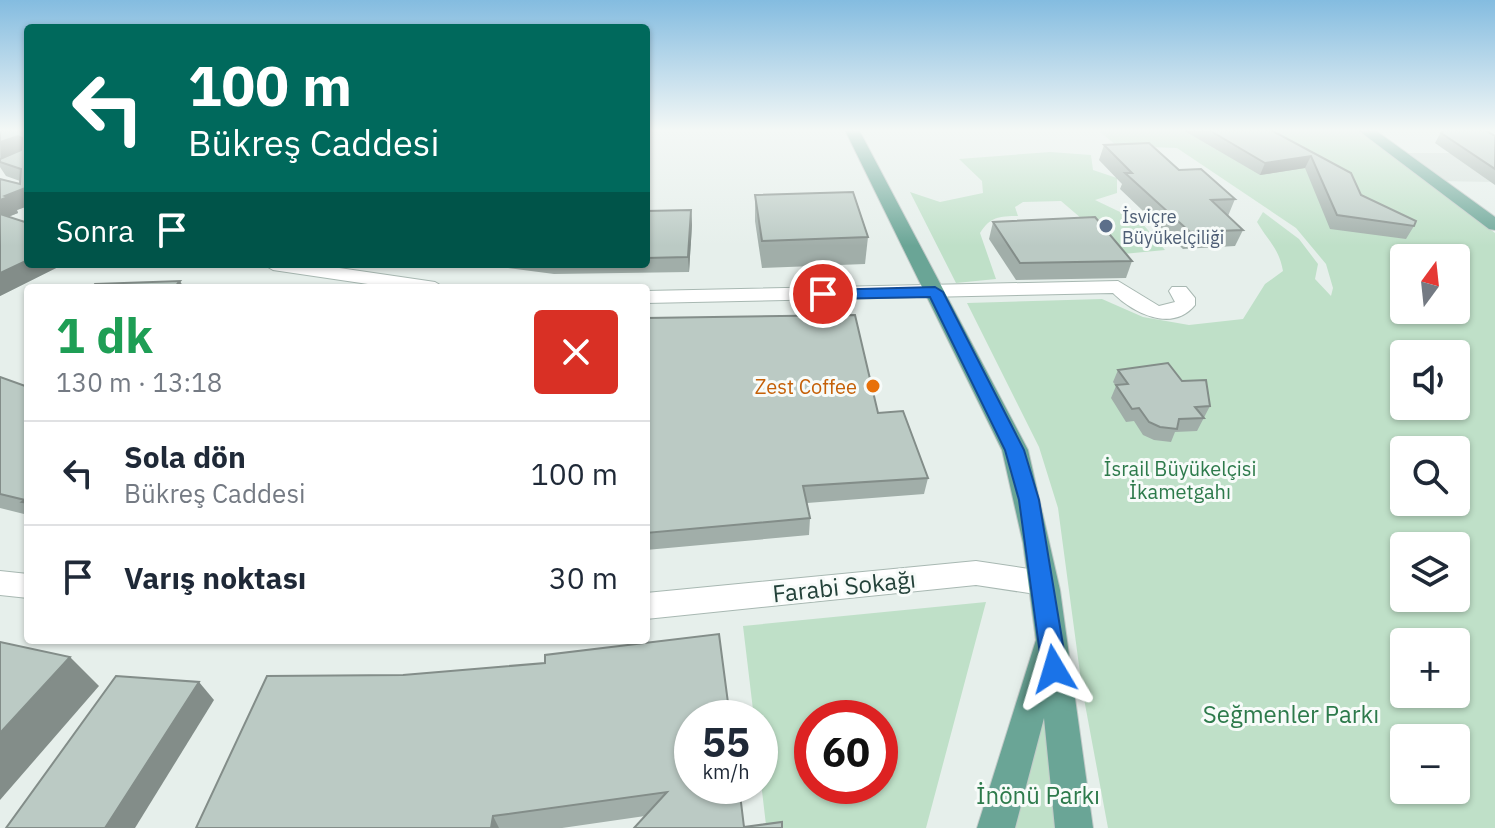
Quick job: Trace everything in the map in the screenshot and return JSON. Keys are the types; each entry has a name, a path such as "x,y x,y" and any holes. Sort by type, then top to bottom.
{"main road":[{"path":"872,169 1015,450 1029,500 1051,638 1074,828"},
{"path":"1418,169 1495,225"},
{"path":"996,828 1051,638"}],"street":[{"path":"306,268 409,284"},
{"path":"650,297 1118,287 1141,307 1167,312 1185,305 1185,298 1179,291"},
{"name":"Farabi Sokağı","path":"650,606 976,573 1042,583"},
{"path":"0,583 24,586"}],"shaded area":[{"path":"1419,169 1495,169 1495,182 1436,181"}],"green space":[{"path":"969,169 1093,169 1117,178 1117,193 1095,200 1141,222 1165,250 1123,254 1061,201 1023,202 1015,207 1018,216 996,218 980,233 996,279 956,283 910,192 940,202 983,193 982,181"},
{"path":"1208,169 1409,169 1495,233 1495,828 1108,828 1082,688 1058,508 1039,447 967,303 1102,299 1143,317 1189,325 1243,319 1265,284 1283,271 1276,250 1257,222 1263,212 1299,239 1318,264 1315,279 1331,296 1333,288 1326,264 1296,228"},
{"path":"986,602 926,828 777,828 766,825 764,804 778,804 778,700 752,700 743,626"},
{"name":"İnönü Parkı","path":"1051,638 1074,828 996,828"}],"building":[{"path":"21,169 24,169 24,189 0,200 0,179 20,184"},
{"path":"1128,169 1201,169 1235,199 1211,200 1243,230 1190,232 1125,173 1132,173"},
{"path":"1317,169 1343,169 1351,173 1361,195 1416,221 1414,226 1337,215"},
{"path":"853,192 868,237 762,241 755,195"},
{"path":"691,210 688,257 650,258 650,211"},
{"path":"0,214 24,222 24,262 0,273"},
{"path":"1095,217 1132,261 1020,263 993,222"},
{"path":"180,281 177,284 95,284"},
{"path":"855,315 878,413 903,411 928,478 803,486 810,518 650,533 650,318"},
{"path":"1168,363 1182,381 1206,380 1210,406 1195,407 1204,418 1179,419 1177,429 1149,422 1139,408 1132,409 1116,385 1128,384 1118,370"},
{"path":"0,377 24,386 24,500 0,494"},
{"path":"719,634 728,700 674,700 674,804 741,804 744,827 782,822 782,828 634,828 667,792 493,816 491,828 196,828 267,676 403,675 545,663 545,655"},
{"path":"0,642 70,657 0,733"},
{"path":"116,676 199,682 105,828 6,828"}],"place":[{"name":"İsviçre Büyükelçiliği","path":"1106,226"},
{"name":"Zest Coffee","path":"873,386"}],"route":[{"path":"823,294 935,292 1015,450 1029,500 1054,669"}],"park label":[{"name":"İsrail Büyükelçisi İkametgahı","path":"1180,480"},
{"name":"Seğmenler Parkı","path":"1291,714"}]}
